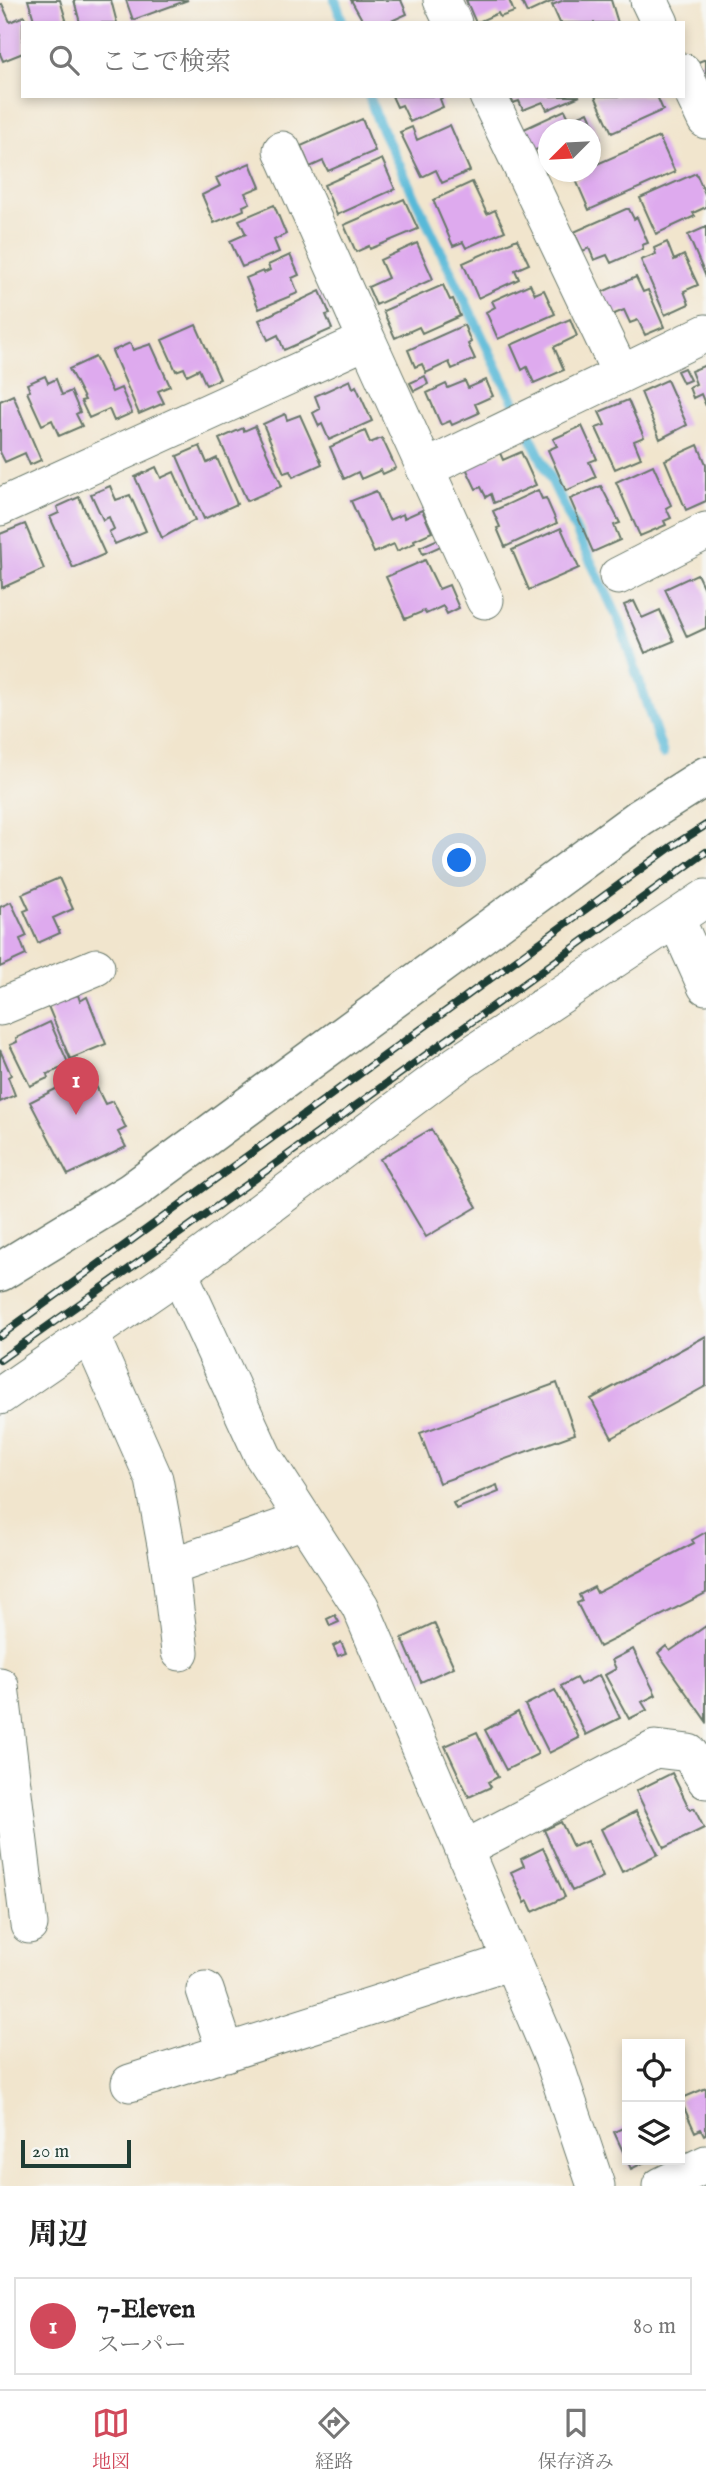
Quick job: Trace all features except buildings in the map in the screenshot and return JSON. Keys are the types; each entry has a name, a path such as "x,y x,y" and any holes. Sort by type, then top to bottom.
{"street":[{"path":"442,0 452,21"},
{"path":"649,0 659,21"},
{"path":"685,76 706,120"},
{"path":"489,98 621,374"},
{"path":"282,150 485,600"},
{"path":"425,468 706,333"},
{"path":"0,507 367,340"},
{"path":"618,576 706,531"},
{"path":"0,1272 131,1192 640,818 706,776"},
{"path":"0,1396 179,1273 456,1065 706,898"},
{"path":"676,919 706,986"},
{"path":"0,1007 96,967"},
{"path":"179,1273 263,1456 360,1606 553,2058 596,2186"},
{"path":"90,1334 155,1479 170,1567 180,1652"},
{"path":"170,1567 304,1520"},
{"path":"0,1686 29,1925"},
{"path":"465,1849 655,1749 689,1753 706,1780"},
{"path":"130,2083 512,1961"},
{"path":"205,1990 226,2053"},
{"path":"661,2186 706,2165"}],"waterway":[{"path":"335,0 342,21"},
{"path":"370,98 378,121 619,620 663,754"}],"railway":[{"path":"0,1336 671,847 706,825"},
{"path":"0,1360 706,852"}],"place":[{"name":"7-Eleven","path":"76,1115"}]}
